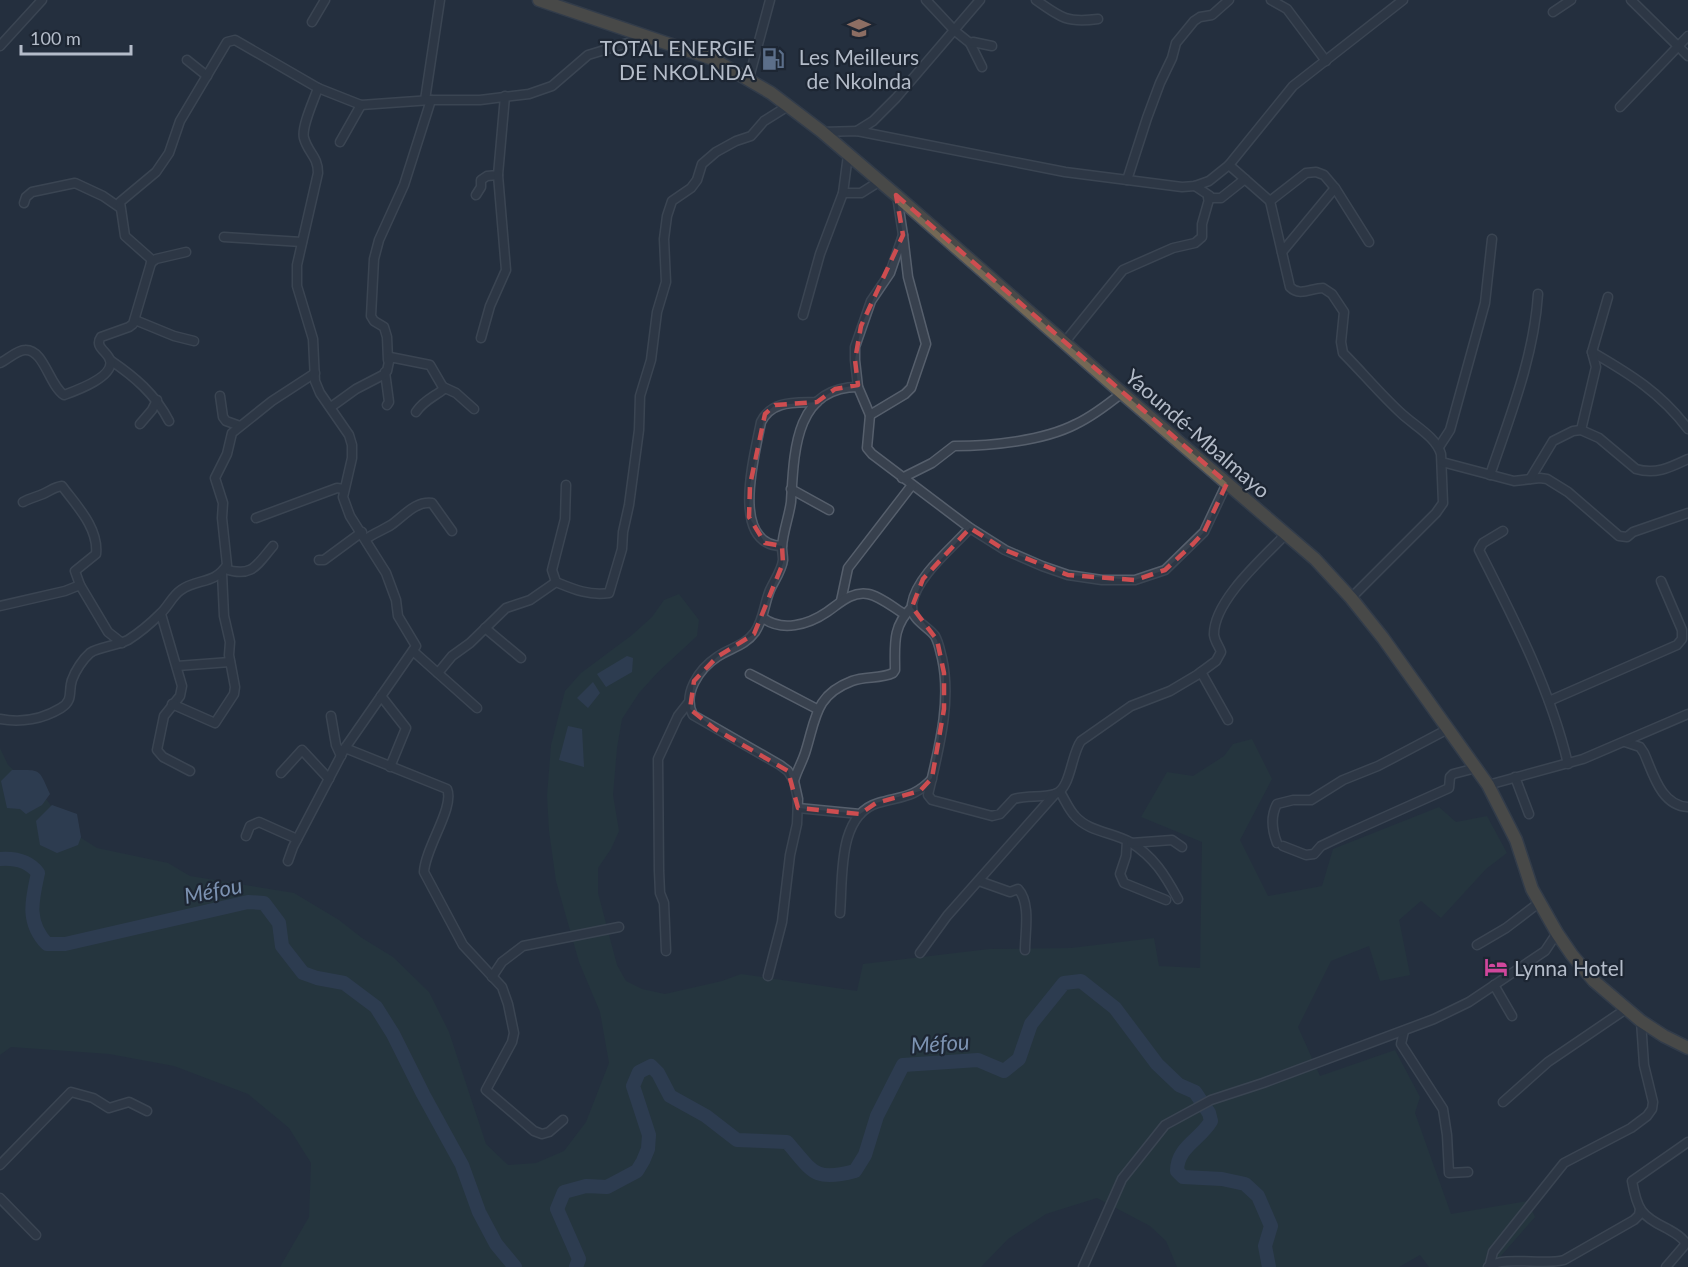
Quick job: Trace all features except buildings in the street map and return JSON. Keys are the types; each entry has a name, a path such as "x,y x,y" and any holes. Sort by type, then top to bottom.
{"highway":[{"name":"Yaoundé-Mbalmayo","path":"540,0 713,59 749,78 788,106 880,181 1315,559 1351,598 1488,785 1516,840 1532,889 1572,956 1594,981 1641,1021 1688,1048"}],"street":[{"path":"0,46 42,0"},
{"path":"312,22 326,0"},
{"path":"387,405 389,402 385,372 388,360 387,337 384,327 374,321 371,316 374,259 379,240 404,184 428,100 440,0"},
{"path":"749,78 770,0"},
{"path":"926,0 955,31 970,43 982,67"},
{"path":"857,131 873,121 896,98 980,0"},
{"path":"1036,0 1065,19 1079,21 1098,19"},
{"path":"1127,180 1160,83 1173,58 1176,43 1194,21 1200,17 1212,15 1229,0"},
{"path":"1271,0 1287,9 1326,61"},
{"path":"821,131 857,131 1005,162 1127,180 1195,186 1209,181 1229,165 1293,86 1403,0"},
{"path":"1553,12 1571,0"},
{"path":"1631,0 1677,48 1688,56"},
{"path":"152,263 151,259 125,236 119,207 124,198 156,172 169,153 180,121 227,42 235,40 318,88 361,105 428,100 480,100 529,94 552,86 588,55 650,36"},
{"path":"1620,107 1688,36"},
{"path":"970,43 992,46"},
{"path":"188,60 207,76"},
{"path":"288,861 297,839 343,752 416,646 398,616 396,600 386,573 344,503 344,489 352,458 352,445 349,435 320,393 315,381 313,339 297,286 297,265 318,173 318,162 305,141 303,132 318,88"},
{"path":"481,338 490,306 506,270 498,176 505,96"},
{"path":"340,142 361,105"},
{"path":"566,485 565,519 552,570 556,582 580,592 609,593 617,567 629,505 639,430 640,396 651,360 657,312 666,282 664,239 667,216 672,201 691,188 697,180 702,164 716,152 751,136 764,121 788,106"},
{"path":"803,315 820,254 843,193 848,155"},
{"path":"1229,165 1270,201 1290,287 1300,292 1323,288 1332,294 1344,312 1341,342 1343,352 1401,413 1439,447 1442,462 1443,503 1436,513 1351,598"},
{"path":"1270,201 1306,173 1316,172 1324,175 1335,188 1369,242"},
{"path":"476,195 481,187 481,180 487,176 498,176"},
{"path":"1208,198 1221,198 1245,179"},
{"path":"843,193 861,193 880,181"},
{"path":"24,203 26,197 32,192 75,183 103,196 119,207"},
{"path":"1064,343 1123,270 1173,248 1196,243 1202,237 1202,224 1210,196 1195,186"},
{"path":"1282,252 1335,188"},
{"path":"870,415 911,388 926,344 908,277 896,195"},
{"path":"903,235 890,273 871,301 855,347 858,387 870,415 867,448 902,478 970,528 1005,550 1068,575 1102,580 1135,580 1166,570 1204,532 1227,483"},
{"path":"224,237 302,242"},
{"path":"1439,447 1450,430 1485,303 1492,239"},
{"path":"169,421 157,400 110,360 99,344 99,340 101,337 129,327 135,320 152,263 156,259 186,252"},
{"path":"1490,475 1520,387 1532,341 1538,294"},
{"path":"1581,430 1596,367 1592,352 1608,297"},
{"path":"135,320 174,336 194,341"},
{"path":"0,363 22,351 33,352 43,362 55,388 63,394 89,385 107,370 110,360"},
{"path":"1592,352 1631,374 1673,409 1688,429"},
{"path":"388,360 390,357 430,365 444,389 435,397 427,399 417,412"},
{"path":"331,407 385,372"},
{"path":"0,719 32,720 67,704 71,698 72,681 89,654 97,649 122,643 132,637 161,614 183,589 212,580 224,571 228,565 222,518 223,502 215,478 227,454 232,433 315,373"},
{"path":"442,387 456,393 474,409"},
{"path":"666,951 664,903 660,893 659,871 658,759 678,716 689,702 694,681 717,657 738,647 754,634 763,618 769,592 783,563 782,546 796,444 807,417 816,402 825,394 835,389 858,387"},
{"path":"902,478 932,463 954,446 977,446 1041,436 1074,426 1099,412 1122,393"},
{"path":"220,396 223,417 226,421 240,426"},
{"path":"140,424 157,400"},
{"path":"782,546 771,546 765,543 757,534 749,516 750,485 761,422 765,414 775,405 816,402"},
{"path":"1530,479 1553,441 1573,431 1590,432 1636,469 1644,471 1653,472 1688,459"},
{"path":"1442,462 1515,481 1540,478 1555,482 1619,536 1627,537 1633,532 1688,513"},
{"path":"842,601 848,568 912,485"},
{"path":"23,502 54,487 62,486 94,532 97,546 96,554 75,571 80,585 108,632 122,643"},
{"path":"256,518 337,488 344,489"},
{"path":"791,489 829,510"},
{"path":"320,560 392,524 414,507 427,502 432,503 452,531"},
{"path":"970,528 923,579 915,592 912,607 922,626 933,633 937,640 945,673 940,740 928,795 932,800 992,816 1000,814 1017,798 1058,793"},
{"path":"1503,531 1483,543 1479,550 1507,605 1549,701 1568,764"},
{"path":"920,953 947,916 1065,787 1076,747 1081,741 1131,706 1170,691 1220,657 1219,647 1215,640 1215,627 1232,592 1286,534"},
{"path":"224,571 238,573 249,571 273,546"},
{"path":"172,704 215,723 234,694 230,642 222,595 224,571"},
{"path":"1549,701 1677,645 1682,639 1682,630 1661,581"},
{"path":"438,673 452,656 506,608 530,600 556,582"},
{"path":"0,606 65,591 80,585"},
{"path":"763,618 775,626 792,626 826,613 856,594 869,594 904,614"},
{"path":"794,781 806,752 818,709 824,700 844,684 893,673 897,628 904,614 912,607"},
{"path":"161,614 182,686 180,696 164,716 157,750 163,757 190,771"},
{"path":"484,628 521,658"},
{"path":"413,651 477,708"},
{"path":"177,666 230,662"},
{"path":"1201,672 1228,720"},
{"path":"750,674 818,709"},
{"path":"381,696 406,728 390,766"},
{"path":"689,702 693,715 780,765 788,771 794,781 798,799 797,824 790,855 782,922 768,976"},
{"path":"1488,785 1568,764 1688,714"},
{"path":"331,716 336,745 343,752 390,766 447,789 449,802 424,861 424,872 463,945 502,987 514,1033 512,1042 486,1090 534,1131 542,1134 549,1132 562,1120"},
{"path":"1448,729 1378,766 1343,780 1311,800 1293,800 1277,804 1272,822 1280,845 1306,855 1314,854 1321,846 1449,788 1450,777 1453,774 1476,768"},
{"path":"1625,742 1640,747 1665,796 1674,803 1688,807"},
{"path":"281,773 302,750 328,779"},
{"path":"1515,777 1529,814"},
{"path":"840,913 845,842 851,827 860,814 876,803 920,791 932,778"},
{"path":"1058,793 1081,822 1129,842 1162,870 1178,899"},
{"path":"798,808 860,814"},
{"path":"246,836 250,826 259,822 297,839"},
{"path":"1129,842 1172,840 1182,847"},
{"path":"1129,842 1120,874 1124,883 1166,900"},
{"path":"979,881 1010,892 1018,889 1020,891 1025,903 1025,950"},
{"path":"1477,945 1506,928 1540,902"},
{"path":"492,977 502,962 523,946 619,927"},
{"path":"1083,1267 1122,1179 1165,1125 1211,1100 1404,1031 1469,1002 1545,951 1557,933"},
{"path":"1494,985 1512,1016"},
{"path":"1503,1102 1548,1062 1626,1009"},
{"path":"1640,1209 1639,1215 1634,1220 1564,1260 1555,1263 1514,1262 1489,1266 1493,1252 1564,1163 1631,1128 1647,1116 1652,1109 1653,1102 1644,1065 1641,1021"},
{"path":"1404,1031 1401,1044 1443,1109 1449,1173 1468,1172"},
{"path":"0,1165 71,1092 93,1098 109,1108 129,1102 147,1111"},
{"path":"1666,1267 1685,1242 1676,1234 1649,1220 1640,1209 1632,1181 1688,1142"},
{"path":"0,1198 36,1236"}],"highlighted area":[{"path":"896,195 1227,483 1204,532 1193,544 1165,570 1135,580 1068,575 1005,550 970,528 923,579 912,607 937,640 944,673 944,709 932,778 920,791 876,803 860,814 798,808 788,771 715,729 690,709 694,681 717,657 754,634 783,563 782,546 765,543 749,517 750,485 765,414 775,405 817,402 835,389 858,385 855,360 861,326 903,235"}],"green space":[{"path":"679,594 699,620 697,636 639,693 622,719 613,795 619,831 611,849 598,868 598,893 617,965 626,981 642,989 665,994 722,981 741,974 857,991 863,964 989,949 1071,948 1154,938 1159,966 1200,968 1202,842 1141,817 1167,772 1193,776 1224,756 1233,744 1252,739 1272,779 1240,840 1268,896 1322,886 1333,849 1439,807 1456,822 1487,816 1507,853 1486,869 1441,918 1421,901 1399,920 1410,975 1380,981 1369,946 1331,961 1298,1027 1320,1076 1395,1050 1420,1097 1415,1113 1451,1214 1528,1201 1535,1217 1500,1257 1484,1267 1429,1267 1420,1255 1399,1267 1177,1267 1166,1241 1150,1226 1097,1198 1046,1214 1008,1239 981,1267 280,1267 309,1217 311,1163 289,1128 248,1094 174,1066 109,1054 11,1047 0,1055 0,748 8,765 47,800 67,829 97,848 168,863 190,876 294,893 393,957 429,992 449,1032 486,1144 508,1165 536,1163 564,1151 586,1122 609,1063 600,1012 579,962 556,881 547,796 551,745 565,691 581,673 652,617 664,600"}],"water":[{"path":"627,656 633,658 632,672 606,687 597,674"},
{"path":"593,682 600,693 588,708 577,698"},
{"path":"568,726 582,729 584,767 559,760"},
{"path":"12,770 34,770 43,779 50,794 42,805 26,814 20,809 7,808 1,781"},
{"path":"52,805 77,814 81,837 78,845 57,853 40,845 36,821"}],"waterway":[{"name":"Méfou","path":"0,859 21,861 38,873 32,910 33,919 40,936 47,944 65,944 248,902 264,903 279,923 282,946 303,973 344,983 376,1007 393,1034 462,1165 479,1212 496,1244 515,1267"},
{"name":"Méfou","path":"576,1267 579,1259 557,1209 564,1192 586,1186 607,1187 637,1171 643,1161 648,1149 649,1135 633,1086 639,1072 651,1066 658,1073 670,1096 706,1116 737,1140 787,1142 815,1172 822,1175 841,1174 855,1171 865,1155 877,1116 903,1065 978,1060 1004,1071 1019,1059 1031,1024 1064,983 1081,981 1115,1008 1157,1064 1179,1085 1195,1092 1209,1113 1211,1121 1185,1150 1178,1163 1177,1171 1183,1177 1222,1179 1245,1184 1258,1196 1271,1226 1265,1246 1269,1267"}],"place":[{"name":"Les Meilleurs de Nkolnda","path":"859,28"},
{"name":"TOTAL ENERGIE DE NKOLNDA","path":"773,59"},
{"name":"Lynna Hotel","path":"1496,967"}]}
